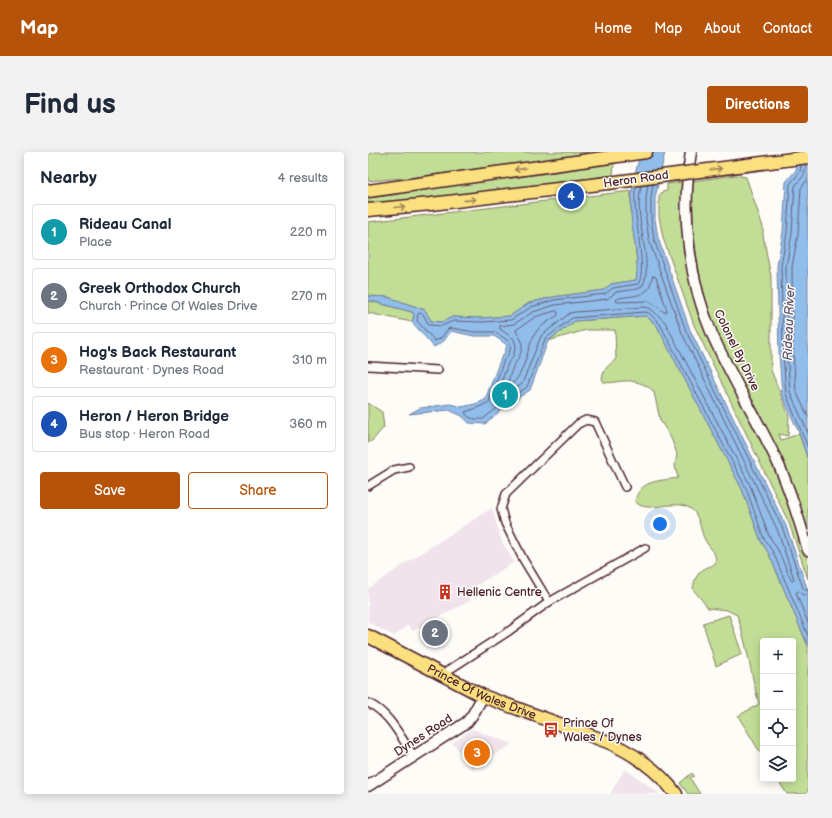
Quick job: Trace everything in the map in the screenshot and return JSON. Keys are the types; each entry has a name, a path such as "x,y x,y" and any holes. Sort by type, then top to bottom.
{"main road":[{"path":"368,191 646,152"},
{"name":"Colonel By Drive","path":"691,152 687,188 688,229 694,274 704,315 720,351 778,462 808,550"},
{"name":"Heron Road","path":"368,210 608,183 808,157"},
{"path":"368,183 446,180"},
{"name":"Prince Of Wales Drive","path":"368,636 483,696 626,750 655,771 668,783 676,794"},
{"name":"Dynes Road","path":"368,786 467,722 483,696"}],"street":[{"path":"368,366 438,370"},
{"path":"549,602 523,559 505,523 501,509 506,494 578,424 586,420 595,422 625,487"},
{"path":"368,486 394,470 410,467"},
{"path":"441,675 509,631 549,602 645,548"},
{"path":"368,703 383,712 414,756"}],"shaded area":[{"path":"492,508 502,542 514,562 466,592 471,600 413,631 408,625 394,636 368,622 368,589"},
{"path":"472,729 512,744 472,769 453,743"},
{"path":"625,769 656,791 659,794 610,794"}],"green space":[{"path":"375,152 589,152 580,153 578,155 416,177 368,181 368,154"},
{"path":"614,163 613,175 474,194 368,204 368,198 401,194 426,188"},
{"path":"735,175 746,177 763,227 763,235 771,277 771,370 789,416 788,436 779,434 781,440 799,434 808,460 808,533 780,456 759,412 730,360 715,327 704,291 696,255 693,218 693,181"},
{"path":"683,182 687,265 749,414 777,473 808,562 808,579 789,523 694,325 663,238 659,216 659,196 662,192 667,191 667,184"},
{"path":"631,191 631,213 638,270 636,280 611,284 605,290 553,297 529,303 510,316 481,318 452,317 442,322 431,321 425,310 388,297 368,296 368,222"},
{"path":"368,301 412,312 414,315 412,322 368,313"},
{"path":"646,316 657,326 742,489 761,541 769,554 808,646 808,794 787,794 779,782 796,782 796,638 760,638 760,752 738,716 759,704 744,637 737,615 727,610 708,608 693,589 694,582 699,573 716,562 713,552 704,538 698,518 688,507 672,505 647,507 640,505 635,501 641,489 646,485 652,482 678,478 675,466 677,454 671,438 660,420 654,392 648,387 636,382 621,381 607,383 602,379 604,370 616,359 615,330 586,330 548,341 575,321"},
{"path":"368,403 382,412 384,427 373,440 368,443"},
{"path":"729,615 742,654 716,666 703,623"},
{"path":"692,773 694,776 690,778 700,794 688,794 680,783"}],"water":[{"path":"641,152 665,152 655,198 655,219 658,238 690,330 786,526 808,591 808,646 769,554 761,541 742,489 657,326 646,316 575,321 548,341 530,390 507,405 485,424 469,423 462,416 449,410 409,414 420,408 450,404 462,407 485,400 507,345 494,336 474,336 451,331 444,341 434,347 412,322 414,315 412,312 368,301 368,296 388,297 425,310 431,321 442,322 452,317 481,318 510,316 529,303 553,297 604,290 611,284 636,280 637,263 631,197 633,182"},
{"name":"Rideau River","path":"799,152 808,152 808,460 799,433 782,395 779,353 777,266 783,232 786,182 796,170"}],"place":[{"name":"Heron / Heron Bridge","path":"571,196"},
{"name":"Rideau Canal","path":"505,395"},
{"name":"Hellenic Centre","path":"445,592"},
{"name":"Greek Orthodox Church","path":"435,633"},
{"name":"Prince Of Wales / Dynes","path":"551,730"},
{"name":"Hog's Back Restaurant","path":"477,753"}]}
